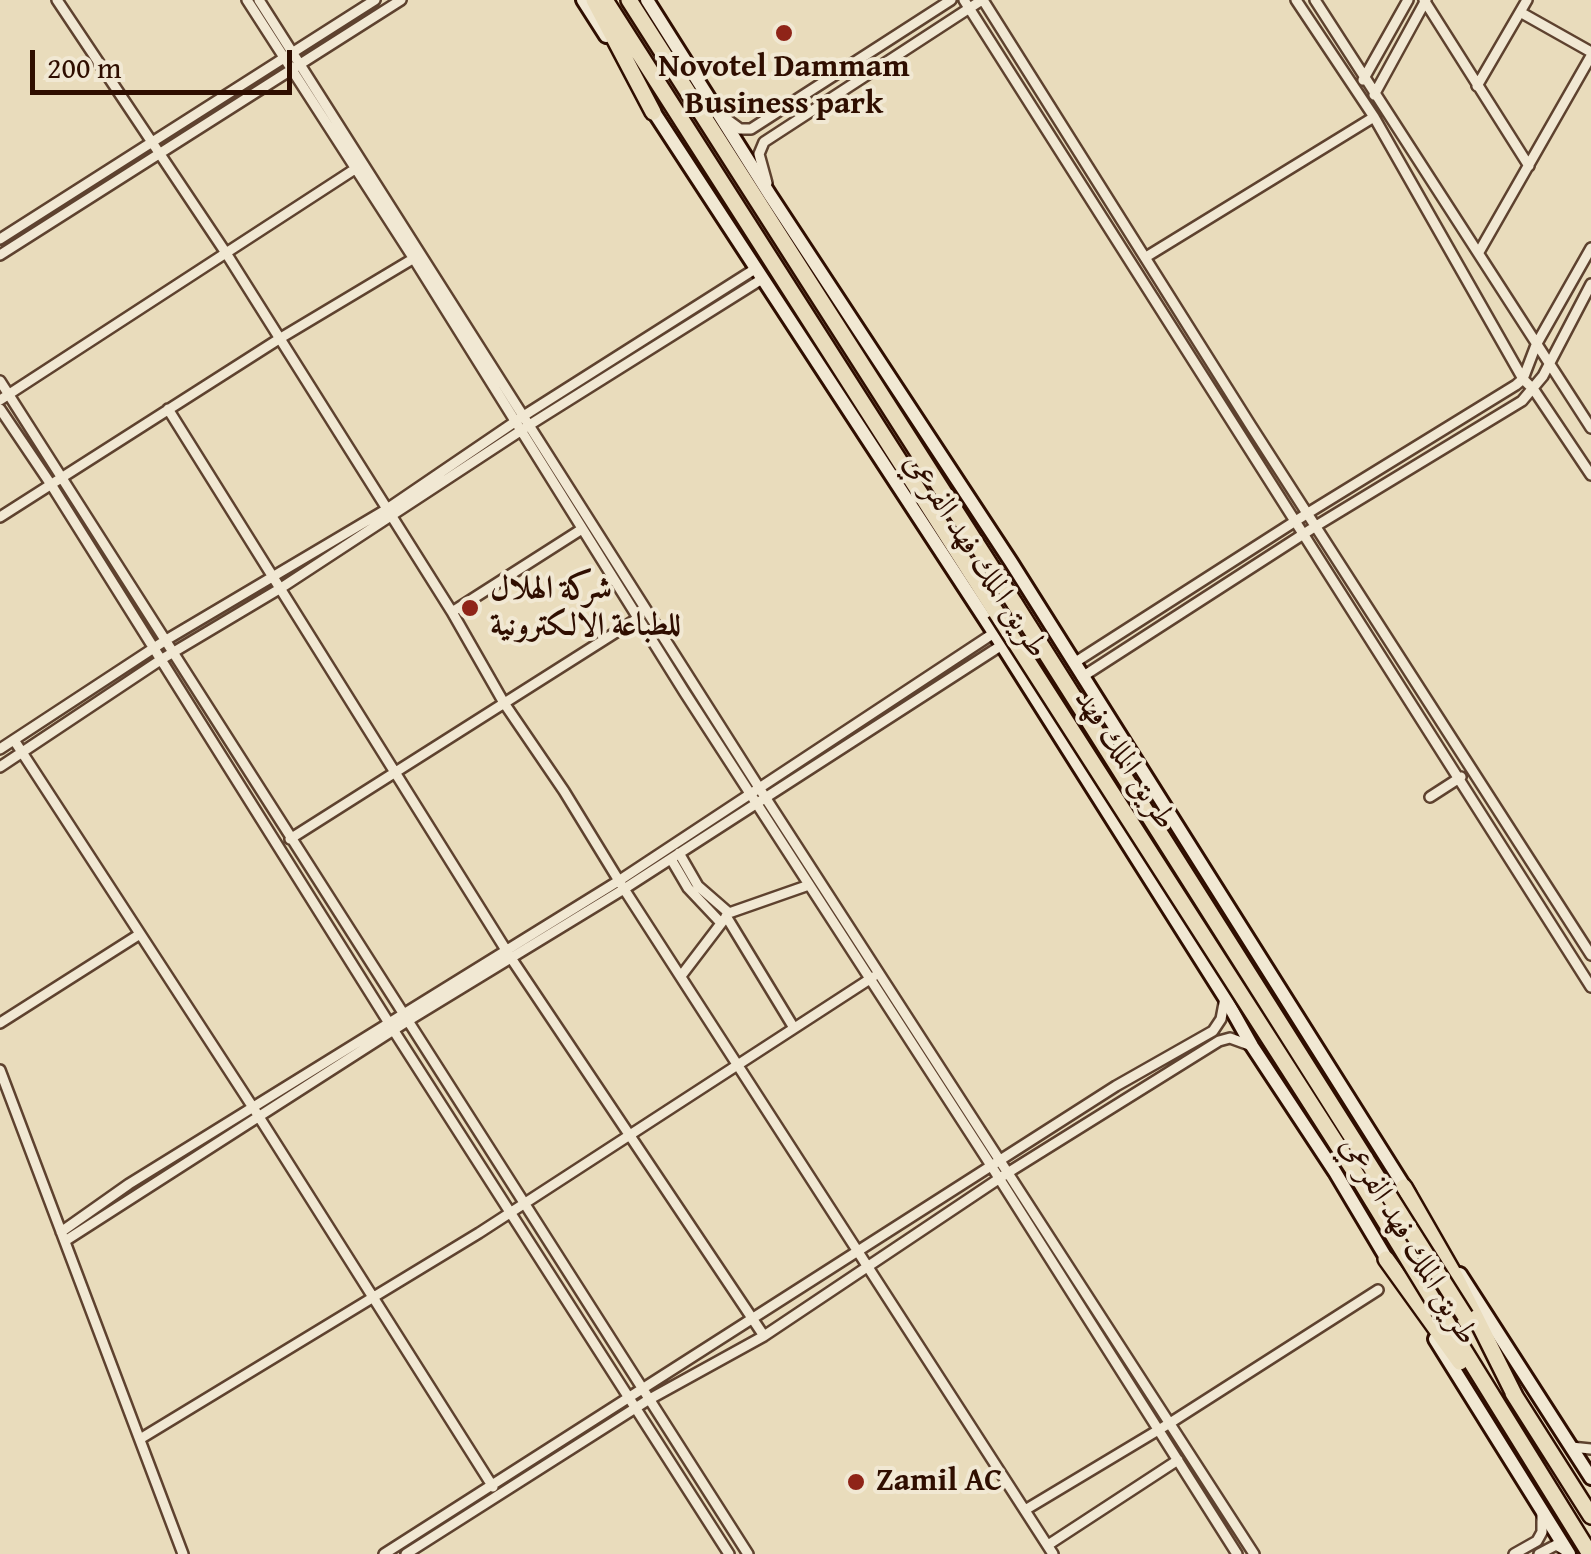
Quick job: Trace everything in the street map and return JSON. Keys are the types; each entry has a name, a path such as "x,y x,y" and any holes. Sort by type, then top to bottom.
{"highway":[{"path":"594,0 653,112"},
{"name":"طريق الملك فهد","path":"605,0 1336,1141 1590,1554"},
{"name":"طريق الملك فهد","path":"628,0 1591,1516"},
{"path":"1404,1186 1455,1276 1516,1398"},
{"path":"1386,1259 1521,1446"}],"main road":[{"name":"طريق الملك فهد الفرعي","path":"582,0 998,639 1335,1172 1568,1553"},
{"name":"طريق الملك فهد الفرعي","path":"648,0 1591,1478"},
{"path":"1108,816 1186,917 1207,923 1216,916 1216,904 1170,820"}],"street":[{"path":"57,0 226,253 386,513 452,612 504,703 1051,1550 1178,1460"},
{"path":"247,0 289,54"},
{"path":"259,0 354,169 418,256 514,422 638,618 759,796 1254,1554"},
{"path":"0,239 376,0"},
{"path":"0,255 401,0"},
{"path":"720,114 740,129 751,129 951,0"},
{"path":"770,195 759,154 764,142 967,4 983,0 1591,955"},
{"path":"1296,0 1367,105 1522,379 1534,390 1591,474"},
{"path":"1315,0 1591,428"},
{"path":"1358,90 1408,0"},
{"path":"1367,105 1425,0"},
{"path":"1425,0 1529,166"},
{"path":"1477,86 1527,0"},
{"path":"967,4 1591,987"},
{"path":"1479,252 1591,54 1520,12"},
{"path":"296,66 649,611 809,885 875,976"},
{"path":"236,89 248,97"},
{"path":"1146,257 1374,117"},
{"path":"4,398 354,169"},
{"path":"1074,663 1522,379 1536,345 1591,248"},
{"path":"0,516 278,338 418,256"},
{"path":"0,749 166,640 522,432 528,419 646,338 758,274"},
{"path":"0,766 162,659 280,588 514,422 528,419 652,349 758,274"},
{"path":"1082,677 1316,526 1522,400 1534,390 1591,284"},
{"path":"646,338 652,349"},
{"path":"0,381 4,398 62,478 174,652 748,1554"},
{"path":"0,409 729,1554"},
{"path":"168,409 509,953 764,1336"},
{"path":"452,612 582,529"},
{"path":"261,584 280,588"},
{"path":"279,845 649,611"},
{"path":"63,1237 129,1184 256,1114 404,1017 622,884 998,639"},
{"path":"14,740 495,1491"},
{"path":"1430,797 1458,778 1474,773"},
{"path":"622,884 675,856 759,796"},
{"path":"675,856 688,888 725,917 794,1028"},
{"path":"681,976 725,917 809,885"},
{"path":"0,1023 140,934"},
{"path":"140,1439 478,1232 875,976"},
{"path":"406,1554 642,1390 1116,1086 1213,1032 1225,998"},
{"path":"384,1554 764,1336 868,1264 1219,1041 1230,1038 1252,1046"},
{"path":"0,1070 183,1554"},
{"path":"1116,1086 1124,1099"},
{"path":"1005,1176 1237,1554"},
{"path":"934,1204 942,1217"},
{"path":"1025,1510 1378,1290"},
{"path":"1571,1446 1591,1449"},
{"path":"1514,1554 1536,1541 1542,1532 1542,1512"},
{"path":"1539,1554 1556,1545 1568,1553"}],"place":[{"name":"Novotel Dammam Business park","path":"784,33"},
{"name":"شركة الهلال للطباعة الالكترونية","path":"470,608"},
{"name":"Zamil AC","path":"856,1482"}]}
